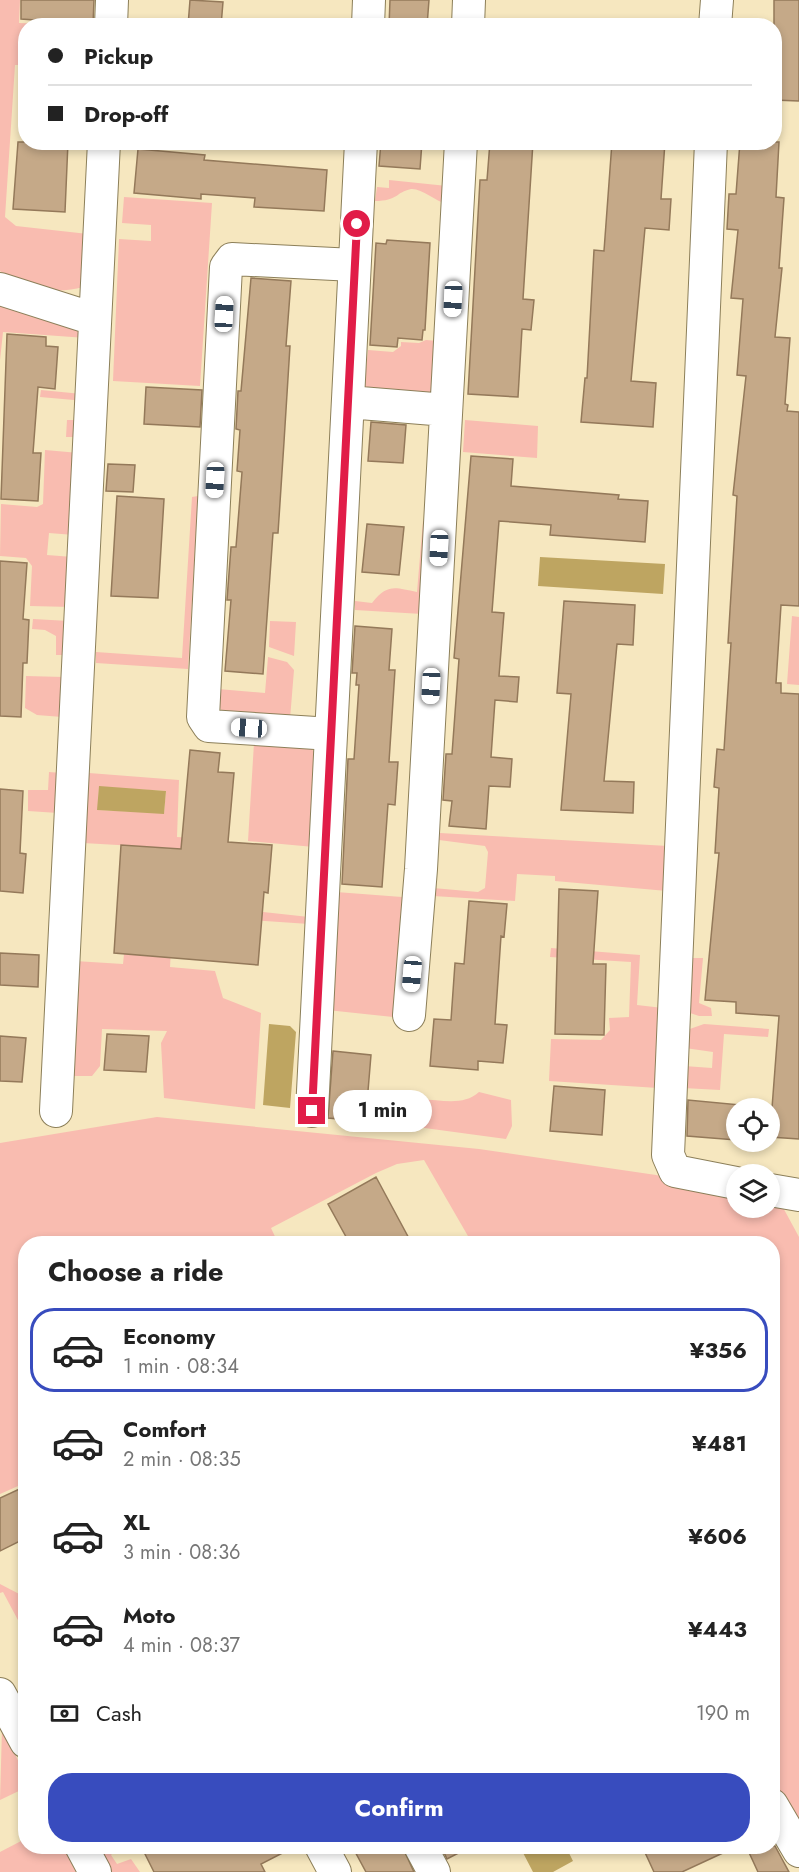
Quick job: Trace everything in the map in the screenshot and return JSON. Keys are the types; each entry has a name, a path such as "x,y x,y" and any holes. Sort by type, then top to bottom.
{"street":[{"path":"111,18 112,0"},
{"path":"368,18 369,0"},
{"path":"468,18 469,0"},
{"path":"716,18 717,0"},
{"path":"56,1111 104,150"},
{"path":"312,1111 361,150"},
{"path":"409,1016 421,869 461,150"},
{"path":"711,150 668,1155 675,1171 726,1181"},
{"path":"331,734 208,726 203,717 226,267 232,259 354,266"},
{"path":"0,289 94,319"},
{"path":"348,402 446,411"},
{"path":"780,1192 799,1196"},
{"path":"0,1694 18,1727"},
{"path":"780,1819 799,1851"},
{"path":"85,1854 95,1872"},
{"path":"325,1854 335,1872"},
{"path":"424,1854 434,1872"}],"shaded area":[{"path":"0,0 20,0 18,65 15,65 5,217 16,226 88,234 83,287 62,290 40,289 19,282 0,271"},
{"path":"389,180 447,186 446,204 415,189 406,190 388,200 375,201 377,187 389,188"},
{"path":"124,197 212,203 200,386 113,381 119,239 151,241 151,225 122,223"},
{"path":"0,302 32,317 64,321 86,332 86,338 3,332 0,360"},
{"path":"426,340 438,341 434,396 364,389 368,350 393,352 401,346 401,342 419,343"},
{"path":"41,390 82,394 80,437 66,437 67,420 74,420 74,400 40,397"},
{"path":"465,420 538,426 537,458 463,452"},
{"path":"45,450 79,453 74,535 49,533 47,555 73,557 71,607 30,606 32,566 26,558 0,556 1,504 37,507 43,504"},
{"path":"198,496 188,669 96,663 96,652 182,658 192,497"},
{"path":"423,521 430,522 422,614 355,610 355,601 372,603 383,592 392,588 417,592"},
{"path":"540,557 665,564 663,594 538,586"},
{"path":"792,616 799,617 799,685 787,684"},
{"path":"33,619 69,621 67,655 56,655 56,636 45,630 32,629"},
{"path":"270,621 296,622 294,656 269,647"},
{"path":"268,657 287,662 294,670 290,719 223,714 217,702 218,689 265,693"},
{"path":"26,676 64,677 62,717 37,715 25,708"},
{"path":"254,743 310,747 319,758 314,847 248,841"},
{"path":"49,772 62,773 58,813 28,811 28,790 48,790"},
{"path":"89,773 179,780 177,837 209,839 208,906 309,917 309,924 173,915 170,967 215,971 223,998 261,1013 255,1109 164,1098 161,1043 167,1031 102,1029 100,1066 92,1076 73,1076 75,961 123,964 124,954 164,956 170,848 83,843","holes":["99,787 166,791 164,813 98,810"]},
{"path":"99,786 166,791 164,814 97,810"},
{"path":"440,833 668,846 667,891 555,881 555,876 517,874 515,901 433,896 433,888 478,892 485,888 488,852 485,846 439,840"},
{"path":"336,892 402,897 393,1017 327,1010"},
{"path":"551,948 640,955 637,1005 663,1008 658,1088 549,1081 551,1039 601,1040 610,1030 609,1018 629,1017 631,962 550,957"},
{"path":"691,958 703,958 699,1003 711,1008 712,1016 699,1016 687,1012"},
{"path":"269,1024 290,1026 296,1032 290,1108 263,1105"},
{"path":"704,1024 769,1029 768,1037 724,1034 720,1090 683,1088 684,1066 712,1068 713,1052 685,1048 687,1030"},
{"path":"479,1092 511,1100 512,1126 506,1139 395,1124 398,1104 419,1099 461,1100 470,1098"},
{"path":"157,1117 479,1149 656,1175 726,1190 726,1218 780,1218 780,1202 799,1237 799,1826 780,1793 780,1236 468,1236 424,1160 397,1164 376,1173 271,1228 275,1236 18,1236 18,1486 0,1494 0,1143"},
{"path":"0,1584 18,1593 18,1620 3,1592 0,1593"},
{"path":"2,1729 18,1760 18,1791 0,1800"},
{"path":"18,1843 18,1854 67,1854 76,1872 0,1872 0,1852"},
{"path":"100,1854 112,1854 117,1864 131,1859 140,1872 110,1872"},
{"path":"524,1854 570,1854 573,1861 553,1872 533,1872"}],"building":[{"path":"21,0 94,0 93,18 21,18"},
{"path":"190,0 223,2 222,18 189,18"},
{"path":"390,0 429,0 428,18 389,18"},
{"path":"774,0 799,0 799,101 782,100 782,18 774,18"},
{"path":"18,142 18,150 68,150 65,212 13,209"},
{"path":"138,150 205,155 204,160 327,170 324,211 254,207 255,198 201,194 201,199 134,193"},
{"path":"380,150 421,150 420,169 379,166"},
{"path":"489,150 532,150 523,299 534,300 531,330 522,329 518,397 468,394 480,180 487,180"},
{"path":"611,150 664,150 661,199 671,199 669,230 645,228 631,381 656,383 653,427 581,422 585,378 587,378 594,250 604,251"},
{"path":"739,150 779,150 776,197 784,198 779,268 782,268 775,337 790,338 785,404 788,405 787,411 799,412 799,606 781,605 776,683 781,683 781,693 799,694 799,1139 780,1138 780,1098 773,1098 779,1016 736,1013 736,1002 705,1000 719,853 715,853 719,788 714,787 717,749 724,750 731,643 728,643 737,496 733,495 746,376 737,375 743,299 731,298 738,230 727,229 729,194 736,194"},
{"path":"387,240 430,243 425,330 423,330 422,340 398,338 397,347 370,345 376,243 386,244"},
{"path":"251,278 291,281 286,346 290,346 278,533 273,533 263,674 225,671 231,600 227,600 231,547 236,547 242,472 237,471 240,430 236,429 238,391 241,391"},
{"path":"7,334 46,337 46,346 58,347 55,389 38,387 33,453 41,453 38,501 1,499"},
{"path":"146,387 202,390 200,427 144,424"},
{"path":"371,422 406,425 403,463 368,461"},
{"path":"471,456 513,459 511,486 619,495 618,499 648,501 645,542 550,535 551,525 499,521 492,612 504,613 499,676 519,677 517,702 495,700 491,757 512,759 510,787 489,786 486,829 449,826 452,801 443,800 446,754 452,754 459,659 454,658"},
{"path":"108,464 135,465 133,492 106,491"},
{"path":"117,496 164,499 158,598 111,596"},
{"path":"367,524 404,527 399,575 362,572"},
{"path":"0,561 27,563 23,619 29,620 27,663 23,663 21,717 0,716"},
{"path":"564,601 635,605 633,645 617,644 604,781 634,782 633,813 561,810 571,694 557,693"},
{"path":"355,626 392,629 389,670 395,670 389,762 398,762 395,805 388,804 382,887 342,884 348,759 354,759 359,685 356,685 357,673 352,673"},
{"path":"190,750 220,753 218,772 234,773 228,842 272,845 268,893 264,892 258,965 114,953 121,845 181,849"},
{"path":"0,789 23,791 20,853 26,854 23,893 0,891"},
{"path":"559,889 598,891 593,964 606,964 604,1035 555,1034"},
{"path":"469,901 507,904 504,937 501,936 495,1024 507,1025 503,1063 478,1061 478,1070 430,1066 434,1019 451,1020 455,963 464,964"},
{"path":"0,953 39,955 38,987 0,985"},
{"path":"107,1034 149,1036 146,1072 104,1070"},
{"path":"0,1036 26,1038 22,1082 0,1081"},
{"path":"333,1051 371,1055 368,1091 384,1092 382,1123 328,1118"},
{"path":"554,1086 605,1090 602,1135 550,1131"},
{"path":"688,1100 726,1104 726,1139 687,1136"},
{"path":"376,1177 408,1236 346,1236 328,1204"},
{"path":"18,1490 18,1542 0,1551 0,1498"},
{"path":"145,1854 280,1854 261,1864 265,1872 154,1872"},
{"path":"356,1854 406,1854 414,1872 366,1872"},
{"path":"445,1854 457,1854 447,1859"},
{"path":"646,1854 721,1854 682,1872 654,1872"},
{"path":"750,1854 779,1854 789,1872 758,1872"}],"route":[{"path":"312,1111 357,224"}]}
